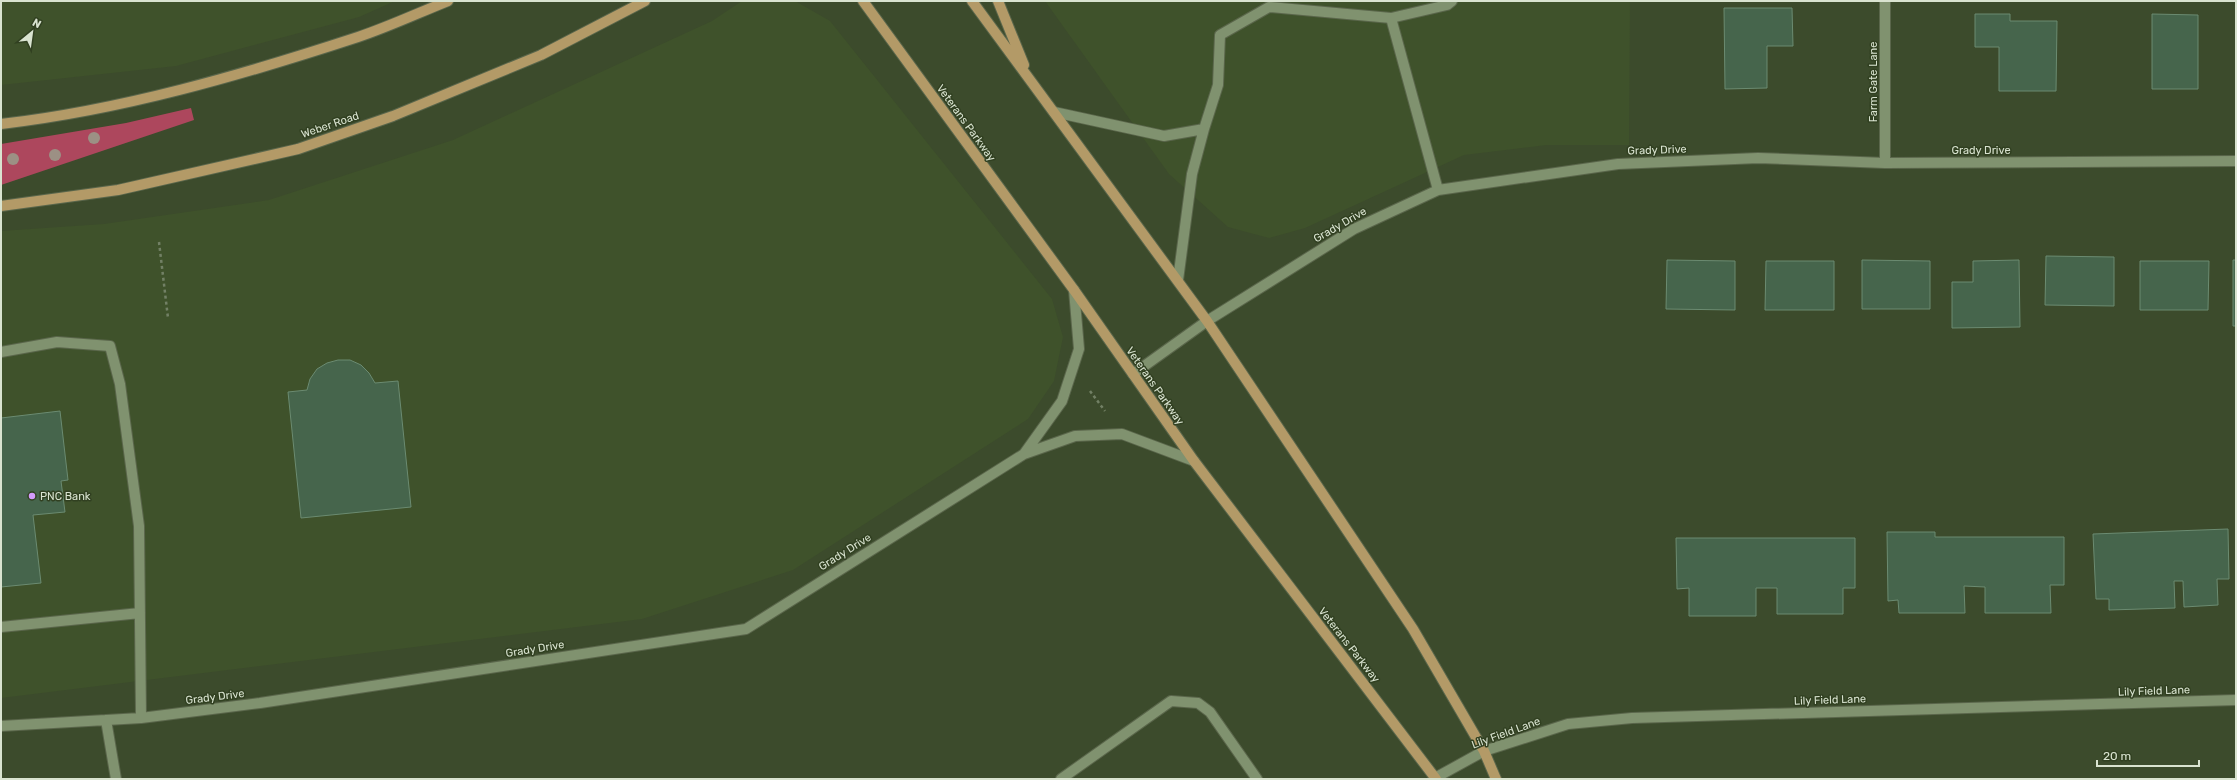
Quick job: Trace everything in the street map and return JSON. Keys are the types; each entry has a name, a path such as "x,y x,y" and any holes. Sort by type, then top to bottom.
{"main road":[{"path":"1,124 96,109 219,79 359,37 448,1"},
{"name":"Weber Road","path":"1,206 118,190 298,149 393,116 541,55 645,1"},
{"name":"Veterans Parkway","path":"863,1 1074,290 1194,461 1436,778"},
{"path":"972,1 1207,321 1413,629 1484,751 1496,779"},
{"path":"998,1 1031,80"}],"street":[{"path":"1178,280 1192,174 1218,85 1220,35 1269,8 1391,18 1447,5 1452,1"},
{"name":"Farm Gate Lane","path":"1885,1 1885,163"},
{"path":"1391,18 1438,190"},
{"path":"1054,112 1164,136 1204,130"},
{"name":"Grady Drive","path":"1132,374 1207,321 1354,229 1438,190 1631,163 1758,158 1885,163 2236,161"},
{"name":"Grady Drive","path":"1024,454 1062,401 1079,349 1074,290"},
{"path":"1,352 57,342 110,346 120,384 139,526 141,718"},
{"name":"Grady Drive","path":"1,726 141,718 260,703 746,629 1024,454 1075,436 1118,434 1194,461"},
{"path":"1,628 140,613"},
{"name":"Lily Field Lane","path":"1436,778 1484,751 1568,724 1632,718 2236,700"},
{"path":"1061,779 1171,701 1198,703 1210,712 1257,779"},
{"path":"106,720 116,779"}],"path":[{"path":"158,242 168,318"},
{"path":"1088,388 1109,416"}],"shaded area":[{"path":"1,1 395,1 359,17 176,66 1,85"},
{"path":"742,1 795,1 830,21 1052,299 1063,337 1054,381 1028,419 793,570 642,619 1,698 1,231 104,224 269,200 453,140 712,21"},
{"path":"1045,1 1630,1 1629,145 1547,145 1464,155 1305,228 1269,238 1228,227 1169,174"},
{"path":"191,108 194,120 1,185 1,144 126,123"}],"building":[{"path":"1724,8 1792,8 1793,46 1767,46 1767,88 1725,89"},
{"path":"1975,14 2010,14 2010,21 2057,21 2056,91 1999,91 1999,47 1975,47"},
{"path":"2152,14 2198,15 2198,89 2152,89"},
{"path":"2046,256 2114,257 2114,306 2045,305"},
{"path":"1667,260 1735,261 1735,310 1666,309"},
{"path":"1862,260 1930,261 1930,309 1862,309"},
{"path":"2019,260 2020,327 1952,328 1952,282 1973,282 1973,261"},
{"path":"2233,260 2236,260 2236,326 2233,326"},
{"path":"1766,261 1834,261 1834,310 1765,310"},
{"path":"2140,261 2209,261 2208,310 2140,310"},
{"path":"338,360 350,360 361,365 369,373 375,383 398,381 411,507 301,518 288,392 307,390 310,379 317,369 327,363"},
{"name":"PNC Bank","path":"60,411 68,480 61,481 65,512 33,515 41,583 1,587 1,418"},
{"path":"2228,529 2229,579 2217,579 2218,605 2184,607 2183,581 2174,581 2175,608 2109,610 2109,599 2096,599 2093,534"},
{"path":"1887,532 1935,532 1935,537 2064,537 2064,585 2050,585 2051,613 1985,613 1985,587 1964,586 1965,613 1899,613 1898,600 1888,601"},
{"path":"1676,538 1855,538 1855,588 1843,588 1843,614 1777,614 1777,588 1756,588 1756,616 1689,616 1689,588 1677,589"}],"place":[{"name":"PNC Bank","path":"32,496"}]}
